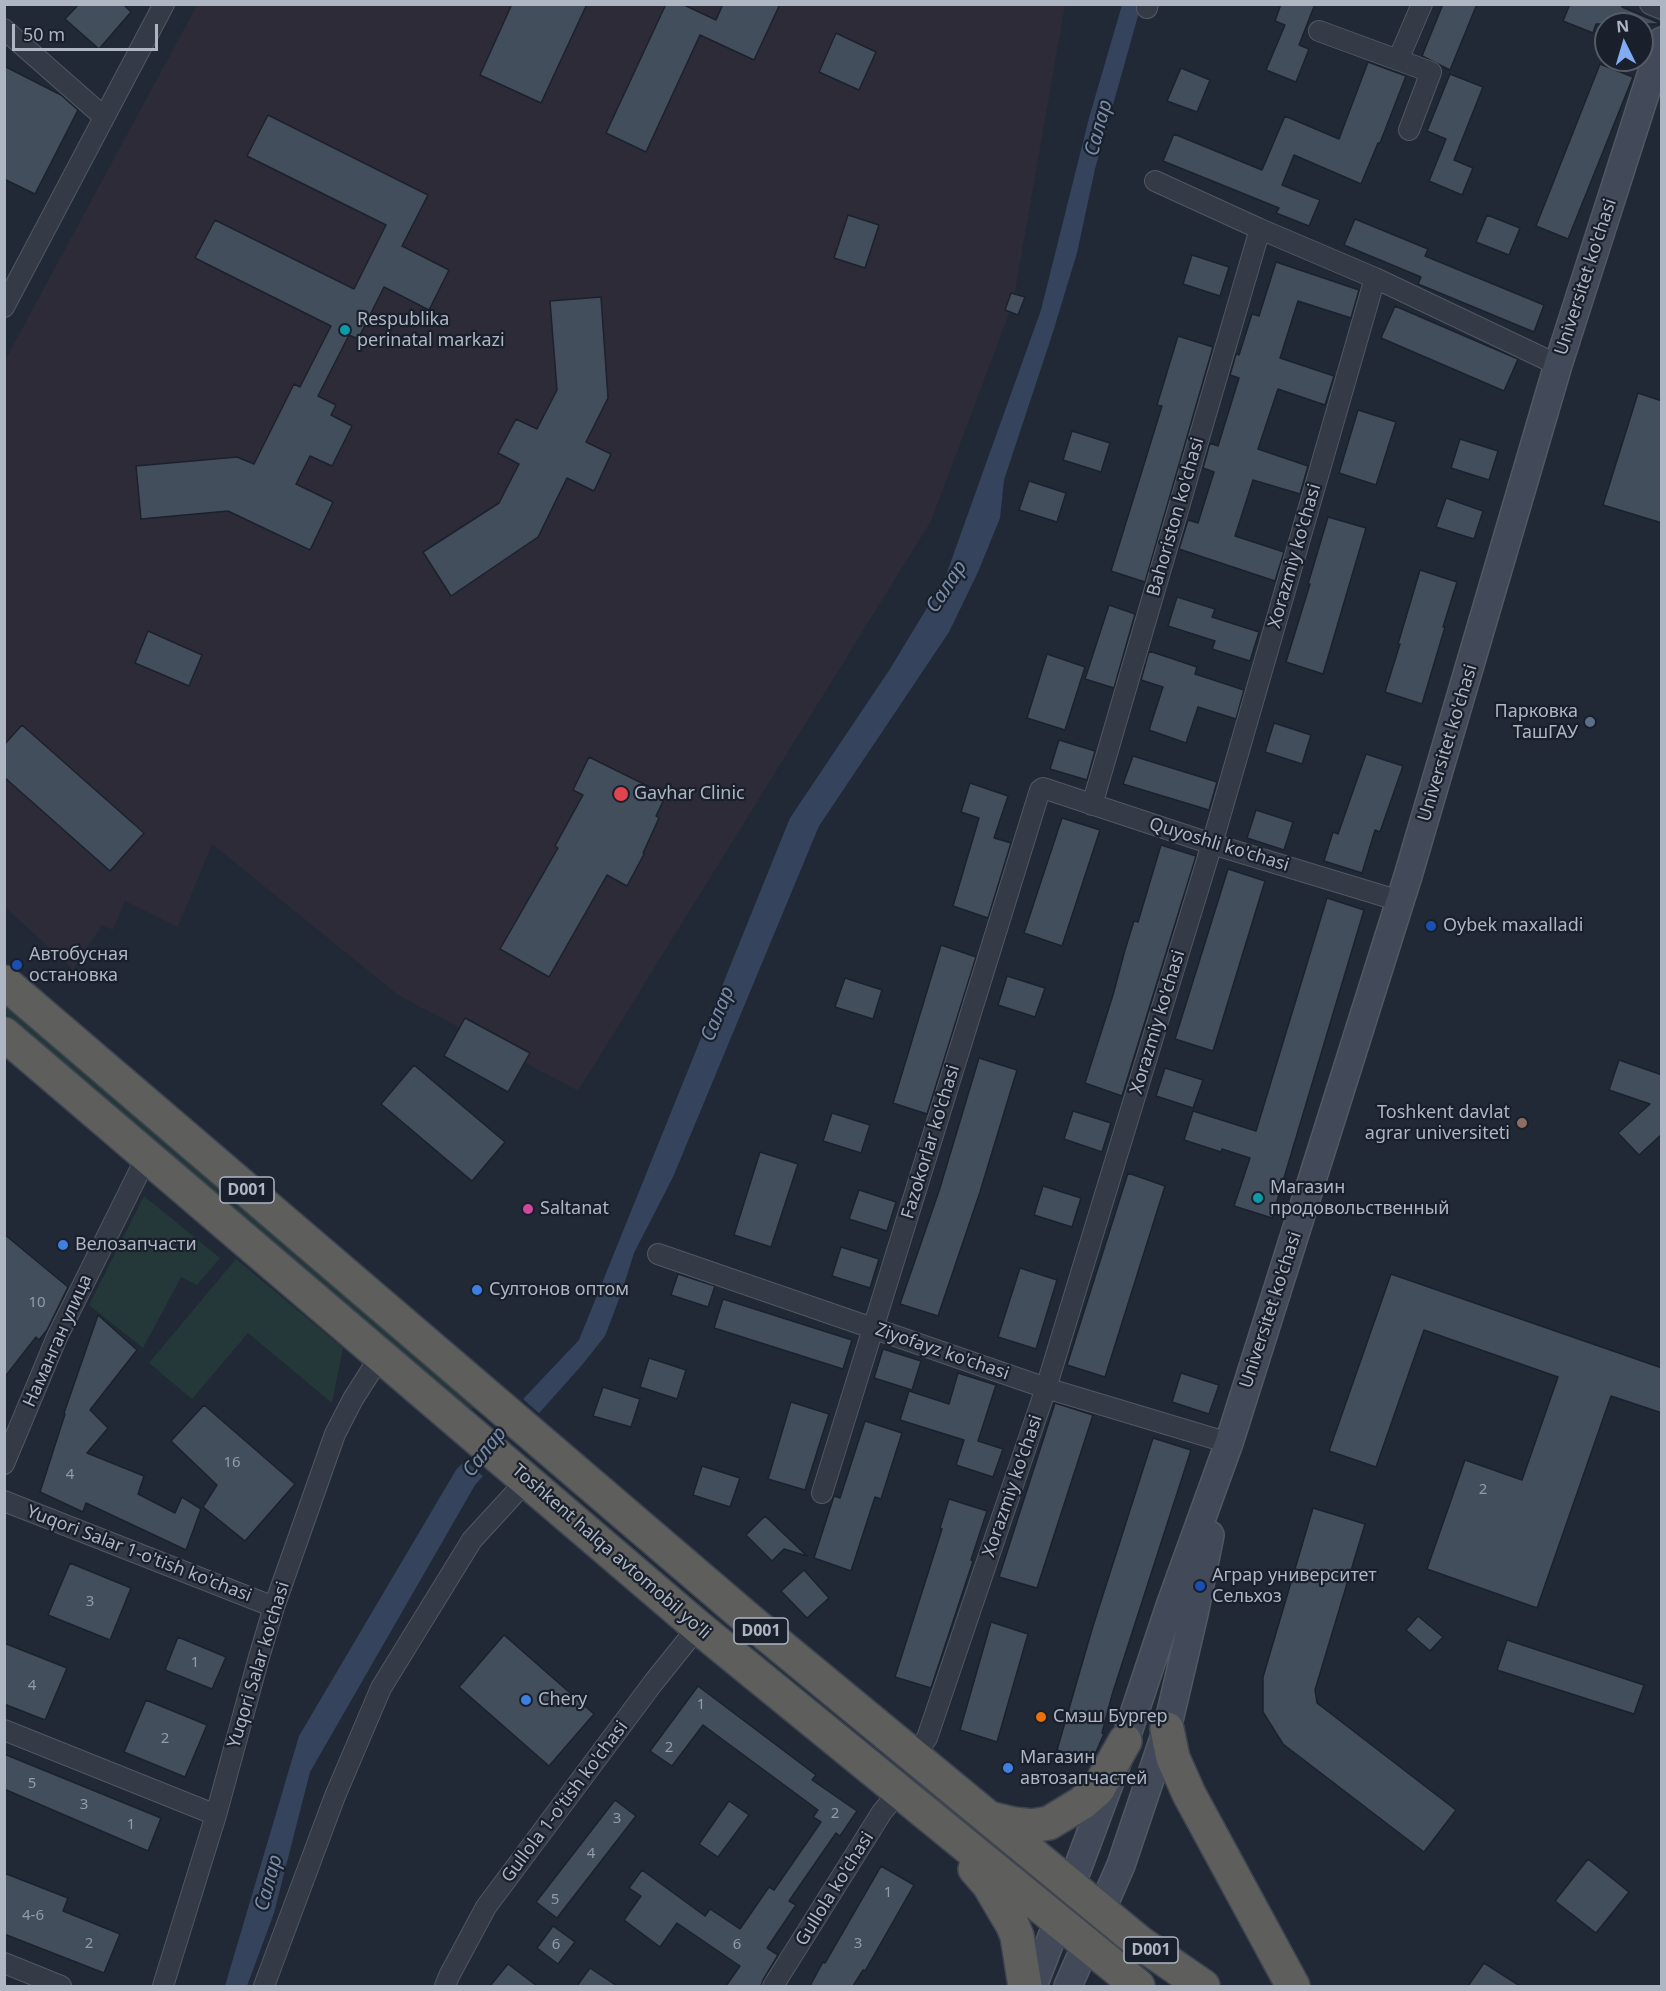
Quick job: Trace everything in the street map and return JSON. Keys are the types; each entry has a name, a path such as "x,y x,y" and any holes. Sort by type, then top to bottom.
{"highway":[{"name":"D001","path":"4,982 749,1620 1139,1942 1203,1986"},
{"name":"Toshkent halqa avtomobil yo'li","path":"4,1034 698,1627 1086,1945"},
{"path":"1167,1729 1173,1758 1189,1794 1293,1986"},
{"path":"988,1818 1032,1826 1049,1823 1082,1803 1098,1789 1125,1741"},
{"path":"940,1826 989,1885 1012,1924 1025,1986"},
{"path":"1058,1921 1071,1886"},
{"name":"Universitet ko'chasi","path":"1086,1945 1101,1911"},
{"name":"D001","path":"1086,1945 1138,1986"}],"main road":[{"name":"Universitet ko'chasi","path":"1071,1886 1125,1741 1171,1603 1229,1443 1400,901 1558,365 1662,41"},
{"name":"Universitet ko'chasi","path":"1101,1911 1121,1866 1167,1729 1194,1614 1229,1443"},
{"path":"1033,1986 1058,1921"},
{"path":"1068,1986 1086,1945"}],"street":[{"path":"4,307 164,4"},
{"path":"1398,60 1422,4"},
{"path":"1650,4 1662,9"},
{"path":"4,28 104,117"},
{"path":"1319,31 1431,72 1409,130"},
{"path":"1155,181 1375,278 1558,365"},
{"name":"Bahoriston ko'chasi","path":"1092,806 1260,229"},
{"name":"Xorazmiy ko'chasi","path":"914,1757 927,1738 1046,1388 1212,844 1375,278"},
{"name":"Quyoshli ko'chasi","path":"1040,790 1043,788 1212,844 1400,901"},
{"name":"Fazokorlar ko'chasi","path":"822,1493 1040,790"},
{"name":"Наманган улица","path":"4,1464 11,1424 147,1156"},
{"name":"Ziyofayz ko'chasi","path":"658,1254 1046,1388 1229,1443"},
{"name":"Yuqori Salar ko'chasi","path":"163,1986 216,1815 274,1607 335,1434 353,1399 381,1355"},
{"path":"264,1986 335,1796 381,1688 472,1540 520,1474"},
{"name":"Yuqori Salar 1-o'tish ko'chasi","path":"4,1501 274,1607"},
{"name":"Gullola 1-o'tish ko'chasi","path":"446,1986 449,1976 486,1907 653,1683 698,1627"},
{"path":"4,1730 216,1815"},
{"name":"Gullola ko'chasi","path":"773,1986 882,1812 899,1792"},
{"path":"4,1964 61,1986"}],"shaded area":[{"path":"197,5 1065,5 1013,303 931,521 578,1091 398,995 212,844 178,927 125,901 113,930 102,925 73,970 5,907 4,362"},
{"path":"4,996 479,1402 470,1412 5,1014"},
{"path":"144,1196 220,1258 197,1285 181,1277 143,1348 89,1305"},
{"path":"236,1259 343,1348 332,1403 248,1333 192,1399 149,1363"}],"water":[{"name":"Салар","path":"1122,5 1141,5 1095,169 1077,253 1004,480 1000,518 978,572 949,632 819,826 673,1177 634,1253 605,1336 475,1485 310,1772 274,1913 247,1986 225,1986 299,1736 456,1470 579,1340 790,818 890,669 945,578 1041,310 1089,118"}],"pier":[{"path":"521,1397 541,1415 485,1478 463,1459"}],"building":[{"path":"79,4 123,4 131,12 99,49 65,19"},
{"path":"512,4 587,4 541,103 480,75"},
{"path":"666,4 682,4 716,20 723,4 780,4 754,60 700,35 646,152 606,133"},
{"path":"1281,4 1315,4 1299,45 1309,49 1296,82 1266,70 1285,25 1275,21"},
{"path":"1443,4 1477,4 1450,70 1422,56"},
{"path":"1570,4 1622,4 1622,7 1634,12 1594,12 1593,33 1563,21"},
{"path":"836,33 876,52 859,90 819,72"},
{"path":"1368,62 1406,76 1361,184 1294,155 1282,185 1320,200 1309,226 1276,213 1279,208 1163,161 1174,134 1262,170 1285,116 1339,139"},
{"path":"4,66 61,95 78,110 35,194 4,179"},
{"path":"1181,68 1210,80 1197,112 1167,101"},
{"path":"1597,72 1620,72 1633,77 1568,239 1536,226"},
{"path":"1450,74 1483,87 1454,160 1473,168 1462,195 1429,181 1446,139 1427,131"},
{"name":"Respublika perinatal markazi","path":"268,115 428,195 402,246 449,270 429,310 384,287 358,339 349,335 318,396 336,405 331,415 352,426 332,466 310,456 296,484 333,502 310,550 228,511 141,519 136,466 237,457 254,464 294,384 300,387 331,326 195,258 215,220 354,289 386,225 247,156"},
{"path":"848,215 879,225 865,268 834,258"},
{"path":"1487,215 1520,228 1509,255 1476,242"},
{"path":"1355,219 1428,249 1425,256 1544,305 1534,332 1418,284 1421,277 1344,245"},
{"path":"1192,255 1229,267 1220,296 1183,284"},
{"path":"1276,262 1359,290 1351,318 1298,301 1280,358 1334,376 1325,405 1278,389 1258,449 1308,466 1300,494 1253,480 1235,536 1284,552 1275,581 1179,549 1188,520 1198,523 1214,472 1203,468 1210,443 1218,446 1239,378 1230,375 1236,354 1239,355 1252,314 1259,316"},
{"path":"1011,293 1025,297 1018,315 1005,310"},
{"path":"601,297 608,398 586,442 611,454 594,491 567,478 538,537 451,596 423,552 499,503 519,464 498,453 516,419 537,429 557,390 550,301"},
{"path":"1395,306 1518,359 1504,391 1381,338"},
{"path":"1178,336 1213,347 1145,582 1111,571 1162,406 1157,405"},
{"path":"1638,393 1662,401 1662,523 1603,505"},
{"path":"1358,410 1396,422 1376,485 1339,473"},
{"path":"1072,431 1110,443 1101,472 1063,460"},
{"path":"1460,439 1498,451 1489,480 1451,468"},
{"path":"1029,481 1066,493 1057,522 1019,510"},
{"path":"1446,498 1483,511 1474,539 1436,527"},
{"path":"1328,517 1366,528 1323,674 1286,662"},
{"path":"1420,570 1457,582 1422,704 1385,692"},
{"path":"1177,597 1215,609 1212,617 1259,632 1250,661 1212,649 1215,641 1168,626"},
{"path":"1109,605 1135,614 1114,688 1085,679"},
{"path":"148,631 202,655 189,686 135,663"},
{"path":"1149,651 1197,667 1195,674 1244,690 1236,719 1198,707 1186,743 1149,730 1163,687 1141,680"},
{"path":"1047,654 1085,667 1065,730 1027,718"},
{"path":"1274,723 1311,735 1302,764 1265,752"},
{"path":"22,725 144,833 110,871 4,777 4,745"},
{"path":"1059,740 1095,751 1087,780 1050,769"},
{"path":"1366,754 1403,766 1380,832 1375,830 1362,873 1324,861 1333,832 1338,834"},
{"path":"1133,756 1217,782 1209,810 1123,784"},
{"path":"589,757 666,795 656,816 659,818 644,854 627,886 607,875 549,977 500,949 558,848 555,846 583,795 573,790"},
{"path":"970,783 1008,796 994,838 1011,843 988,918 953,906 979,818 961,812"},
{"path":"1256,810 1293,822 1284,850 1247,838"},
{"path":"1062,818 1100,830 1062,946 1024,933"},
{"path":"1161,845 1196,856 1122,1096 1085,1083 1134,921 1138,922"},
{"path":"1228,869 1265,881 1213,1051 1175,1039"},
{"path":"1327,898 1364,910 1272,1218 1234,1206 1250,1158 1222,1149 1221,1152 1184,1140 1193,1111 1256,1131"},
{"path":"941,945 976,957 927,1114 893,1103"},
{"path":"1007,976 1045,988 1035,1017 998,1005"},
{"path":"845,978 882,990 873,1019 835,1007"},
{"path":"465,1018 530,1053 508,1092 444,1056"},
{"path":"979,1058 1017,1070 980,1192 938,1316 900,1304 939,1191"},
{"path":"1619,1060 1662,1075 1662,1134 1639,1155 1618,1133 1650,1104 1609,1090"},
{"path":"414,1065 505,1142 472,1181 381,1104"},
{"path":"1165,1068 1203,1080 1193,1108 1156,1096"},
{"path":"1073,1111 1111,1123 1102,1152 1064,1139"},
{"path":"832,1113 870,1125 861,1153 823,1141"},
{"path":"760,1152 798,1164 771,1247 734,1235"},
{"path":"1128,1173 1165,1186 1105,1377 1067,1365"},
{"path":"1043,1186 1081,1198 1072,1227 1034,1215"},
{"path":"859,1190 896,1202 887,1231 849,1219"},
{"path":"4,1234 68,1287 47,1330 39,1340 36,1337 4,1378"},
{"path":"841,1247 879,1259 870,1288 832,1276"},
{"path":"1020,1268 1057,1280 1036,1349 998,1337"},
{"path":"678,1274 715,1286 708,1307 671,1295"},
{"path":"1391,1274 1662,1368 1662,1413 1611,1396 1537,1608 1427,1569 1465,1460 1522,1480 1558,1377 1424,1330 1376,1467 1329,1451"},
{"path":"723,1299 852,1340 843,1369 714,1328"},
{"path":"98,1315 137,1350 90,1410 108,1428 87,1453 144,1476 138,1494 175,1513 182,1497 201,1509 186,1550 86,1503 83,1512 40,1492"},
{"path":"883,1349 921,1361 912,1390 874,1378"},
{"path":"649,1358 686,1370 677,1399 640,1387"},
{"path":"958,1373 996,1385 978,1441 1003,1449 993,1477 956,1465 964,1440 900,1420 909,1391 949,1404"},
{"path":"1181,1373 1219,1385 1209,1414 1172,1402"},
{"path":"603,1387 640,1399 631,1427 593,1416"},
{"path":"791,1402 829,1414 805,1490 768,1479"},
{"path":"1055,1403 1093,1415 1037,1588 999,1577"},
{"path":"204,1405 295,1484 245,1541 203,1507 217,1485 171,1441"},
{"path":"865,1421 902,1433 881,1499 875,1497 851,1571 814,1558 834,1496 840,1498"},
{"path":"1153,1438 1191,1450 1112,1695 1102,1733 1104,1734 1092,1761 1057,1750 1093,1626"},
{"path":"702,1466 740,1478 730,1507 693,1495"},
{"path":"949,1499 987,1511 931,1688 895,1677 942,1529 940,1528"},
{"path":"1313,1508 1365,1524 1315,1690 1317,1703 1456,1810 1424,1852 1283,1744 1263,1712 1263,1677"},
{"path":"765,1516 807,1556 784,1549 772,1561 746,1535"},
{"path":"70,1563 131,1588 110,1640 48,1615"},
{"path":"804,1570 829,1598 807,1618 781,1591"},
{"path":"1418,1616 1443,1637 1430,1651 1406,1630"},
{"path":"991,1622 1028,1634 997,1742 960,1730"},
{"path":"504,1635 594,1714 549,1766 459,1687"},
{"path":"178,1637 226,1657 212,1689 165,1670"},
{"path":"1507,1640 1644,1685 1634,1714 1497,1670"},
{"path":"4,1643 67,1668 45,1720 4,1704"},
{"path":"698,1686 816,1775 812,1780 857,1811 840,1836 836,1833 789,1901 796,1905 767,1948 778,1955 761,1986 726,1986 740,1966 677,1923 660,1947 624,1920 641,1896 629,1888 642,1870 705,1916 710,1909 740,1929 769,1887 774,1890 821,1822 813,1817 818,1810 703,1725 672,1766 650,1751"},
{"path":"146,1700 207,1725 185,1777 124,1752"},
{"path":"4,1754 161,1818 148,1851 4,1789"},
{"path":"615,1800 636,1816 557,1918 536,1902"},
{"path":"729,1801 749,1815 718,1857 699,1844"},
{"path":"1588,1859 1629,1892 1596,1933 1555,1901"},
{"path":"881,1866 914,1885 865,1971 863,1970 853,1986 810,1986 823,1962 825,1963"},
{"path":"4,1873 68,1898 63,1911 120,1934 104,1973 4,1934"},
{"path":"553,1926 575,1942 558,1964 537,1948"},
{"path":"1484,1963 1520,1986 1468,1986"},
{"path":"508,1964 537,1986 490,1986"},
{"path":"590,1968 617,1986 577,1986"}],"place":[{"name":"Respublika perinatal markazi","path":"345,330"},
{"name":"Парковка ТашГАУ","path":"1590,722"},
{"name":"Gavhar Clinic","path":"621,794"},
{"name":"Oybek maxalladi","path":"1431,926"},
{"name":"Автобусная остановка","path":"17,965"},
{"name":"Toshkent davlat agrar universiteti","path":"1522,1123"},
{"name":"Магазин продовольственный","path":"1258,1198"},
{"name":"Saltanat","path":"528,1209"},
{"name":"Велозапчасти","path":"63,1245"},
{"name":"Султонов оптом","path":"477,1290"},
{"name":"Аграр университет Сельхоз","path":"1200,1586"},
{"name":"Chery","path":"526,1700"},
{"name":"Смэш Бургер","path":"1041,1717"},
{"name":"Магазин автозапчастей","path":"1008,1768"}]}
